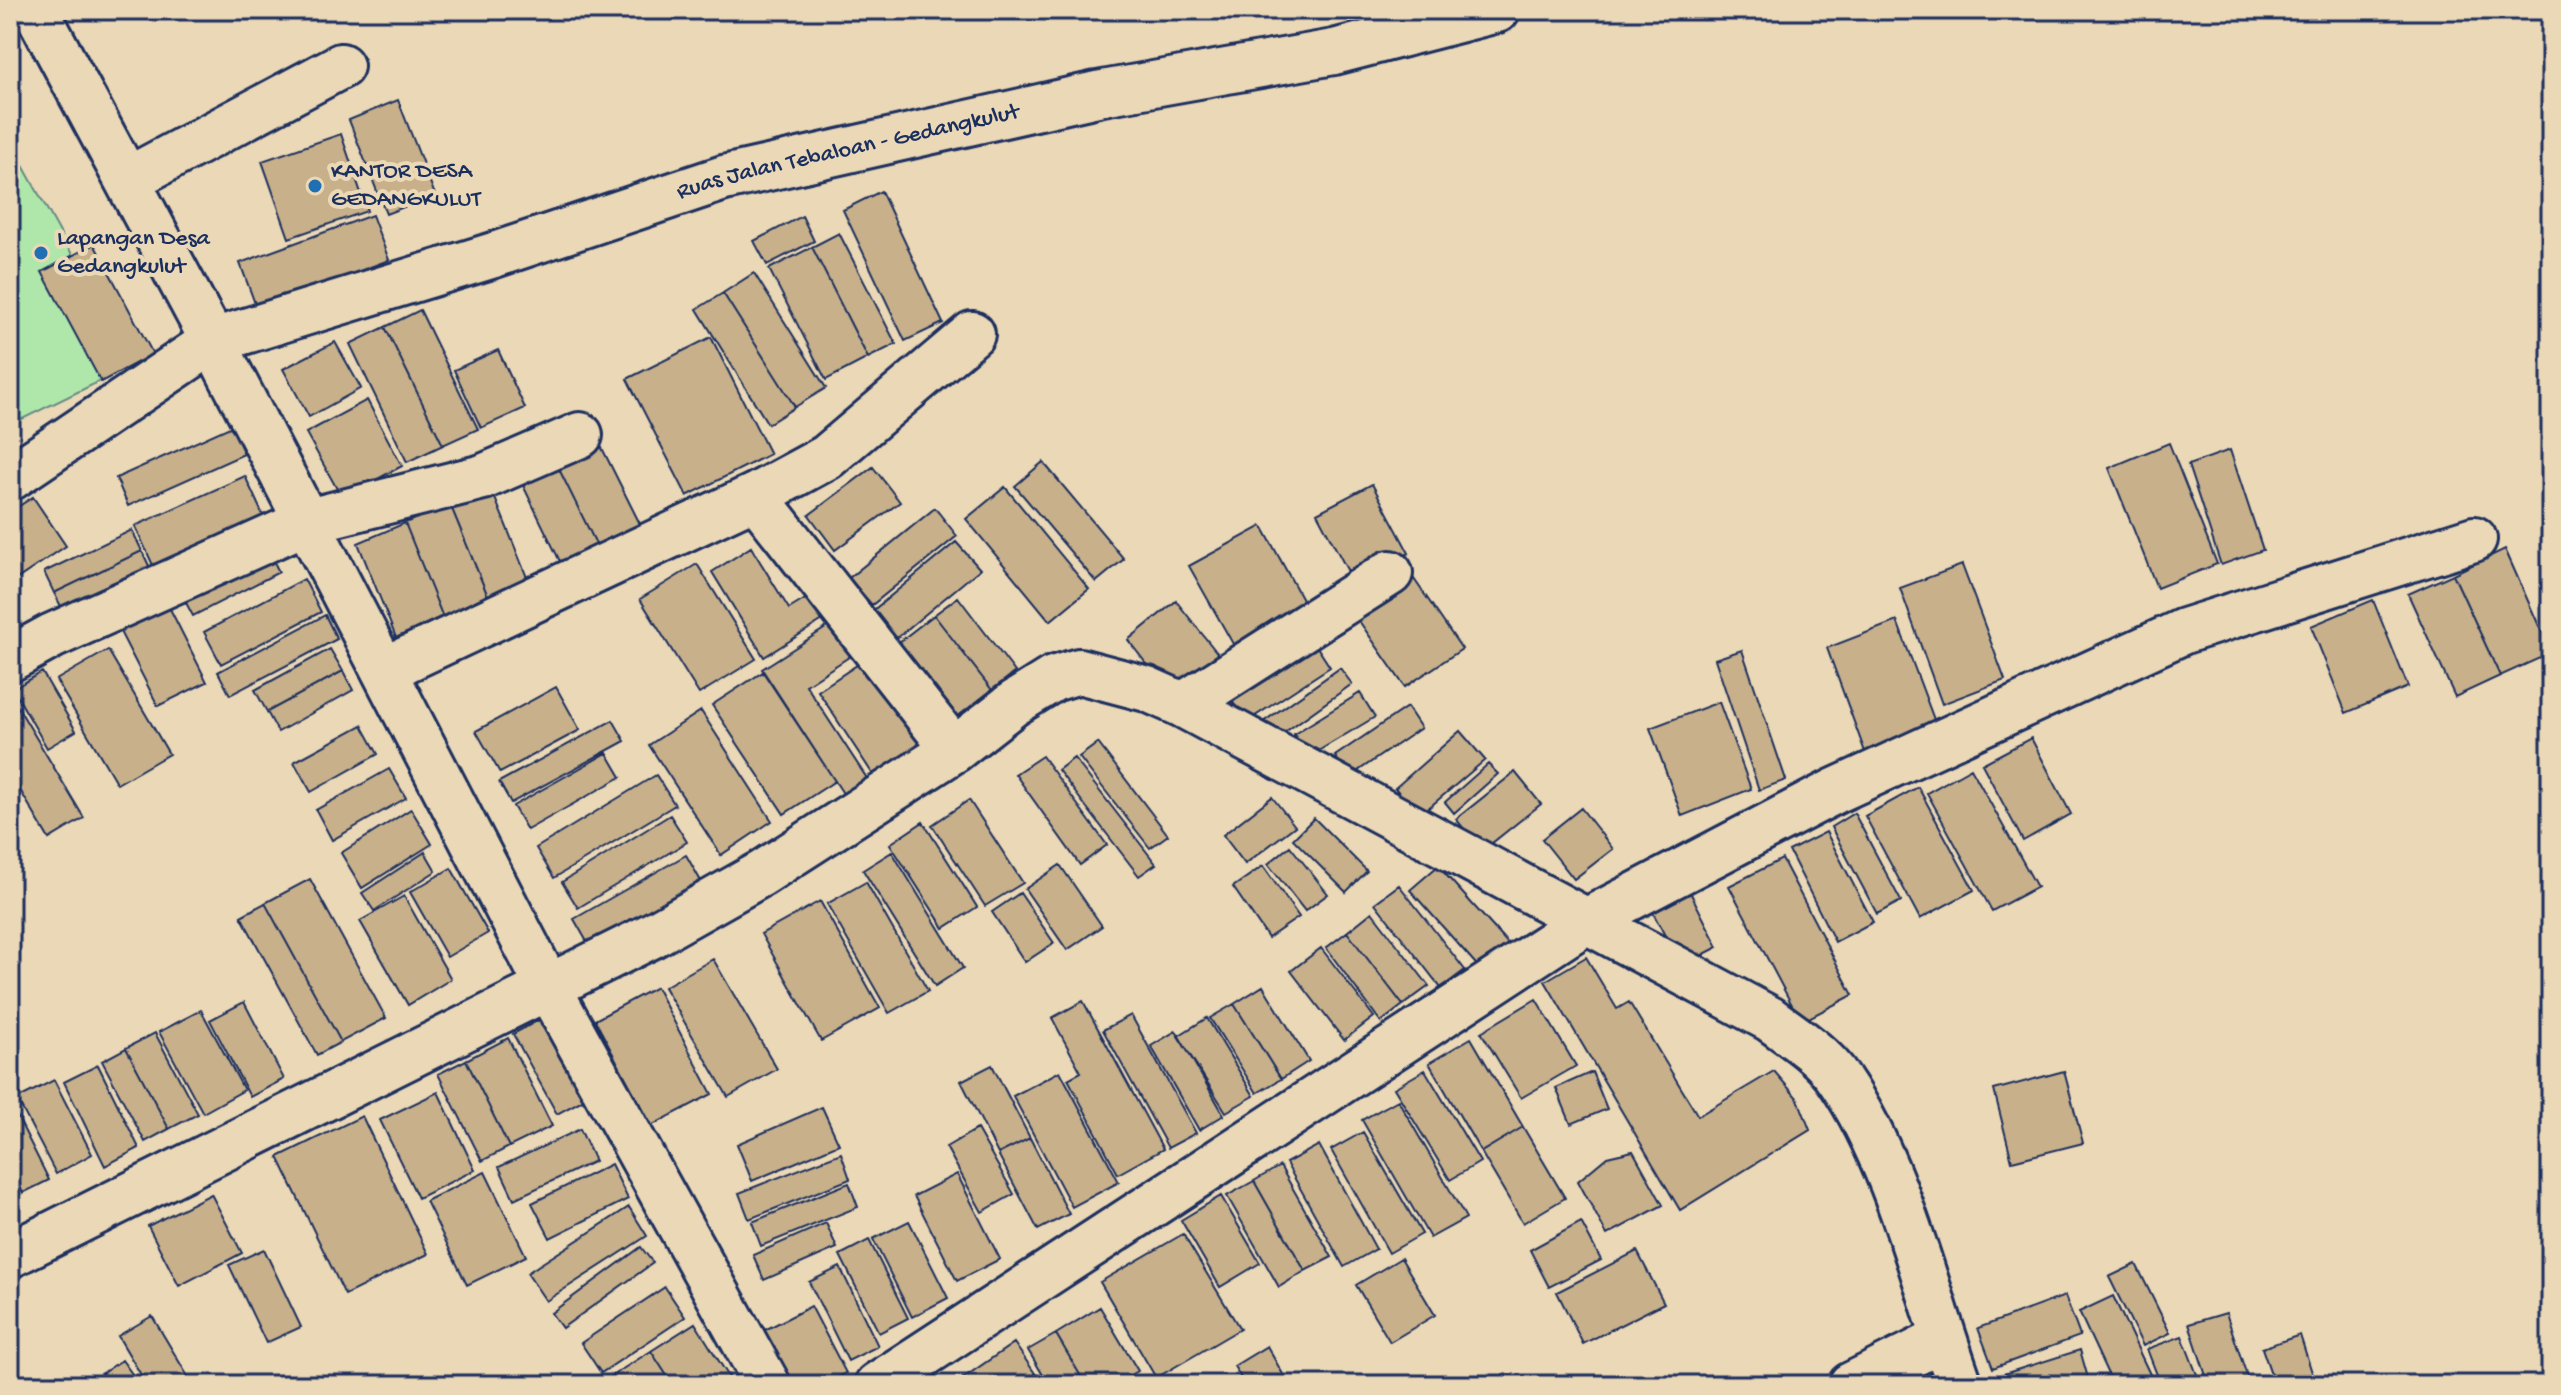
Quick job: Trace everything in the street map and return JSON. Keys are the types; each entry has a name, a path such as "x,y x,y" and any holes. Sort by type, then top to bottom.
{"street":[{"path":"36,10 129,179 549,989 768,1385"},
{"name":"Ruas Jalan Tebaloan - Gedangkulut","path":"10,478 213,341 494,255 724,178 1097,94 1334,52 1497,10"},
{"path":"129,179 341,66"},
{"path":"384,670 755,496 827,457 972,334"},
{"path":"10,659 52,636 308,521 483,477 580,435"},
{"path":"755,496 954,750"},
{"path":"877,1385 1588,920 1835,791 2184,631 2474,539"},
{"path":"1183,705 1390,573"},
{"path":"10,1255 549,989 761,874 954,750 1013,704 1053,679 1079,671 1147,689 1183,705 1770,1019 1816,1054 1839,1079 1870,1137 1923,1264 1943,1339 1960,1385"},
{"path":"1851,1385 1943,1339"}],"green space":[{"name":"Lapangan Desa Gedangkulut","path":"10,142 133,365 10,425"}],"building":[{"path":"398,100 435,195 386,214 349,120"},
{"name":"KANTOR DESA GEDANGKULUT","path":"341,134 367,211 289,238 262,161"},
{"path":"881,191 943,323 905,341 843,210"},
{"path":"372,215 389,260 257,309 240,263"},
{"path":"802,216 814,241 767,265 754,241"},
{"path":"839,233 896,344 868,358 812,247"},
{"path":"94,244 153,354 101,382 42,272"},
{"path":"812,247 868,358 826,380 769,269"},
{"path":"754,273 826,388 795,407 723,293"},
{"path":"723,293 795,407 768,424 697,309"},
{"path":"420,310 478,429 443,445 385,327"},
{"path":"385,327 443,445 407,462 350,344"},
{"path":"711,337 770,454 687,496 627,379"},
{"path":"335,342 361,388 309,417 283,369"},
{"path":"498,350 525,408 481,428 454,370"},
{"path":"367,400 402,466 342,498 306,433"},
{"path":"232,426 244,454 128,506 116,478"},
{"path":"596,436 647,538 604,560 553,457"},
{"path":"2169,443 2217,564 2157,588 2109,468"},
{"path":"2230,450 2263,550 2221,565 2188,465"},
{"path":"553,457 604,560 568,578 518,475"},
{"path":"1043,462 1124,559 1096,582 1015,486"},
{"path":"873,467 900,502 835,550 809,515"},
{"path":"245,476 267,524 157,574 135,526"},
{"path":"1372,484 1409,553 1354,583 1317,513"},
{"path":"1005,487 1089,589 1050,621 966,519"},
{"path":"491,488 534,595 494,611 450,504"},
{"path":"33,497 66,546 17,579 10,568 10,512"},
{"path":"450,504 494,611 448,630 405,523"},
{"path":"935,508 957,536 872,605 849,578"},
{"path":"405,523 448,630 401,650 358,543"},
{"path":"1262,526 1308,610 1237,651 1189,566"},
{"path":"132,530 142,551 54,593 44,572"},
{"path":"956,542 980,569 893,641 870,613"},
{"path":"751,547 789,609 812,595 826,618 764,657 712,572"},
{"path":"2505,549 2551,653 2500,676 2453,574"},
{"path":"142,551 151,570 64,612 54,593"},
{"path":"270,554 279,572 193,616 184,599"},
{"path":"697,564 756,659 699,694 640,599"},
{"path":"1962,565 2005,680 1942,704 1900,588"},
{"path":"2453,574 2500,676 2455,697 2408,594"},
{"path":"304,579 321,612 221,664 204,632"},
{"path":"1414,579 1462,649 1405,687 1357,618"},
{"path":"162,593 207,682 158,706 113,618"},
{"path":"958,597 1015,672 992,690 934,615"},
{"path":"2373,600 2408,687 2346,713 2311,626"},
{"path":"1176,601 1222,659 1173,698 1128,640"},
{"path":"325,615 337,639 230,695 218,672"},
{"path":"934,615 992,690 956,718 899,642"},
{"path":"1897,621 1936,725 1865,752 1827,648"},
{"path":"832,624 852,655 806,685 868,780 844,795 762,669"},
{"path":"1308,633 1330,667 1246,722 1223,687"},
{"path":"330,649 343,671 267,712 255,690"},
{"path":"108,650 169,754 117,784 56,680"},
{"path":"1742,650 1786,780 1759,790 1715,659"},
{"path":"866,659 926,750 878,782 818,691"},
{"path":"1340,668 1352,684 1268,744 1256,727"},
{"path":"343,671 353,690 278,732 267,712"},
{"path":"42,672 76,731 47,748 13,689"},
{"path":"763,672 835,781 784,814 712,705"},
{"path":"556,687 580,730 500,773 476,731"},
{"path":"1360,693 1375,717 1308,757 1294,734"},
{"path":"10,694 84,818 49,839 10,773"},
{"path":"1719,702 1751,789 1682,816 1650,728"},
{"path":"1407,707 1421,728 1349,777 1335,756"},
{"path":"701,711 772,821 721,855 649,745"},
{"path":"613,720 625,741 511,803 499,782"},
{"path":"362,725 378,754 311,792 294,762"},
{"path":"1460,731 1485,760 1419,816 1395,788"},
{"path":"2031,738 2071,814 2023,841 1982,764"},
{"path":"1098,743 1168,835 1150,848 1079,757"},
{"path":"607,753 621,777 527,830 513,806"},
{"path":"1042,756 1107,845 1080,865 1015,774"},
{"path":"1074,758 1156,864 1139,876 1058,770"},
{"path":"1488,764 1498,774 1454,813 1445,802"},
{"path":"1971,768 2037,887 1992,911 1927,793"},
{"path":"389,769 406,798 332,840 316,810"},
{"path":"1515,772 1541,804 1482,851 1456,819"},
{"path":"656,775 675,805 554,878 536,848"},
{"path":"1918,787 1974,890 1920,919 1865,816"},
{"path":"1272,797 1295,826 1245,864 1223,835"},
{"path":"969,800 1023,883 985,906 932,825"},
{"path":"1581,808 1613,849 1574,879 1542,839"},
{"path":"411,809 432,844 362,888 341,853"},
{"path":"1854,813 1901,901 1877,914 1831,827"},
{"path":"670,815 687,842 578,908 562,882"},
{"path":"1314,818 1367,871 1346,892 1293,839"},
{"path":"923,822 977,907 944,928 890,844"},
{"path":"1826,832 1873,922 1835,942 1789,851"},
{"path":"1290,846 1328,894 1305,911 1268,864"},
{"path":"425,852 436,871 374,911 362,893"},
{"path":"892,852 963,968 935,986 863,870"},
{"path":"686,855 706,890 594,954 574,919"},
{"path":"1782,859 1853,995 1801,1022 1729,886"},
{"path":"1060,865 1102,926 1067,950 1025,889"},
{"path":"1263,866 1299,917 1268,938 1233,887"},
{"path":"1438,866 1511,947 1483,972 1410,890"},
{"path":"451,868 488,933 447,957 410,892"},
{"path":"310,879 386,1018 341,1042 265,903"},
{"path":"866,882 928,991 889,1013 827,904"},
{"path":"1399,885 1465,970 1441,988 1375,903"},
{"path":"1690,892 1718,947 1681,966 1652,911"},
{"path":"1020,893 1054,943 1025,962 992,912"},
{"path":"404,896 451,979 408,1005 360,921"},
{"path":"820,901 880,1008 821,1041 761,934"},
{"path":"265,903 341,1042 317,1055 241,916"},
{"path":"1372,912 1429,986 1403,1005 1347,932"},
{"path":"1347,932 1403,1005 1381,1022 1326,948"},
{"path":"1321,948 1374,1017 1344,1040 1291,971"},
{"path":"1586,957 1617,1009 1629,1002 1698,1116 1774,1071 1798,1099 1810,1130 1680,1210 1545,981"},
{"path":"713,959 777,1069 728,1097 664,987"},
{"path":"1263,986 1309,1061 1281,1079 1234,1004"},
{"path":"656,987 712,1094 651,1126 595,1020"},
{"path":"1536,999 1576,1066 1521,1098 1481,1032"},
{"path":"1083,1001 1163,1149 1118,1174 1068,1079 1081,1072 1052,1018"},
{"path":"244,1002 284,1079 250,1097 210,1020"},
{"path":"1234,1004 1281,1079 1257,1093 1210,1018"},
{"path":"201,1010 244,1090 203,1113 159,1032"},
{"path":"548,1015 592,1095 557,1114 513,1034"},
{"path":"1131,1015 1196,1133 1168,1148 1103,1030"},
{"path":"1207,1018 1254,1096 1226,1112 1178,1036"},
{"path":"1176,1031 1224,1115 1199,1130 1151,1046"},
{"path":"155,1033 198,1114 169,1129 126,1048"},
{"path":"508,1038 552,1126 509,1147 466,1060"},
{"path":"1471,1038 1523,1127 1481,1152 1429,1063"},
{"path":"126,1048 169,1129 145,1142 102,1061"},
{"path":"466,1060 509,1147 482,1161 438,1074"},
{"path":"98,1065 139,1148 105,1166 64,1082"},
{"path":"992,1065 1030,1138 998,1154 961,1081"},
{"path":"1425,1070 1480,1162 1450,1180 1394,1088"},
{"path":"1060,1071 1119,1182 1072,1207 1013,1096"},
{"path":"2064,1071 2083,1143 2012,1161 1994,1090"},
{"path":"1592,1072 1607,1109 1571,1124 1556,1088"},
{"path":"54,1080 92,1154 56,1174 17,1099"},
{"path":"438,1092 475,1170 418,1198 380,1120"},
{"path":"1398,1100 1466,1218 1430,1238 1362,1120"},
{"path":"822,1107 839,1144 752,1181 737,1144"},
{"path":"17,1116 49,1180 23,1193 10,1168 10,1119"},
{"path":"362,1116 428,1254 345,1295 278,1157"},
{"path":"1523,1127 1565,1198 1523,1223 1481,1152"},
{"path":"580,1129 595,1161 514,1199 499,1167"},
{"path":"977,1129 1014,1194 982,1212 946,1147"},
{"path":"1363,1132 1422,1234 1389,1253 1331,1150"},
{"path":"1030,1138 1069,1214 1038,1230 998,1154"},
{"path":"1319,1145 1376,1249 1344,1267 1286,1163"},
{"path":"1633,1151 1663,1205 1607,1235 1578,1181 1607,1157"},
{"path":"841,1153 850,1179 749,1219 739,1193"},
{"path":"611,1164 628,1199 550,1238 532,1203"},
{"path":"1280,1166 1332,1257 1305,1271 1254,1181"},
{"path":"485,1172 526,1256 467,1285 426,1201"},
{"path":"957,1174 1000,1259 957,1281 914,1196"},
{"path":"1254,1181 1305,1271 1279,1287 1227,1196"},
{"path":"849,1183 858,1207 761,1246 752,1222"},
{"path":"211,1194 242,1253 179,1286 148,1226"},
{"path":"1221,1196 1260,1263 1220,1287 1181,1220"},
{"path":"629,1207 647,1236 546,1301 527,1273"},
{"path":"909,1221 948,1298 912,1317 873,1239"},
{"path":"1581,1222 1601,1260 1549,1287 1530,1250"},
{"path":"826,1223 837,1248 764,1280 753,1255"},
{"path":"1183,1234 1240,1329 1156,1378 1100,1282"},
{"path":"869,1240 908,1318 879,1333 840,1255"},
{"path":"641,1247 653,1263 562,1328 551,1313"},
{"path":"264,1249 301,1327 266,1343 229,1265"},
{"path":"1637,1251 1664,1303 1583,1344 1557,1292"},
{"path":"1401,1258 1435,1315 1390,1342 1356,1285"},
{"path":"2136,1264 2170,1333 2143,1346 2109,1277"},
{"path":"840,1267 878,1346 848,1361 809,1282"},
{"path":"665,1287 685,1317 601,1373 581,1343"},
{"path":"2065,1296 2080,1336 1993,1368 1978,1328"},
{"path":"2113,1296 2155,1385 2113,1385 2079,1312"},
{"path":"811,1306 846,1373 823,1385 789,1385 761,1332"},
{"path":"1100,1307 1138,1371 1114,1385 1086,1385 1056,1334"},
{"path":"2226,1313 2250,1385 2209,1385 2189,1324"},
{"path":"152,1316 193,1385 147,1385 118,1336"},
{"path":"695,1323 734,1385 673,1385 651,1351"},
{"path":"1056,1334 1086,1385 1049,1385 1028,1350"},
{"path":"2300,1335 2316,1385 2275,1385 2262,1348"},
{"path":"2182,1336 2201,1385 2161,1385 2147,1349"},
{"path":"1014,1343 1043,1385 953,1385"},
{"path":"1267,1346 1289,1385 1245,1385 1234,1366"},
{"path":"2080,1350 2088,1378 2066,1385 1993,1385 1991,1378"},
{"path":"651,1351 673,1385 604,1385 602,1382"},
{"path":"122,1360 140,1385 85,1385"}],"place":[{"name":"KANTOR DESA GEDANGKULUT","path":"315,186"},
{"name":"Lapangan Desa Gedangkulut","path":"41,253"}]}
